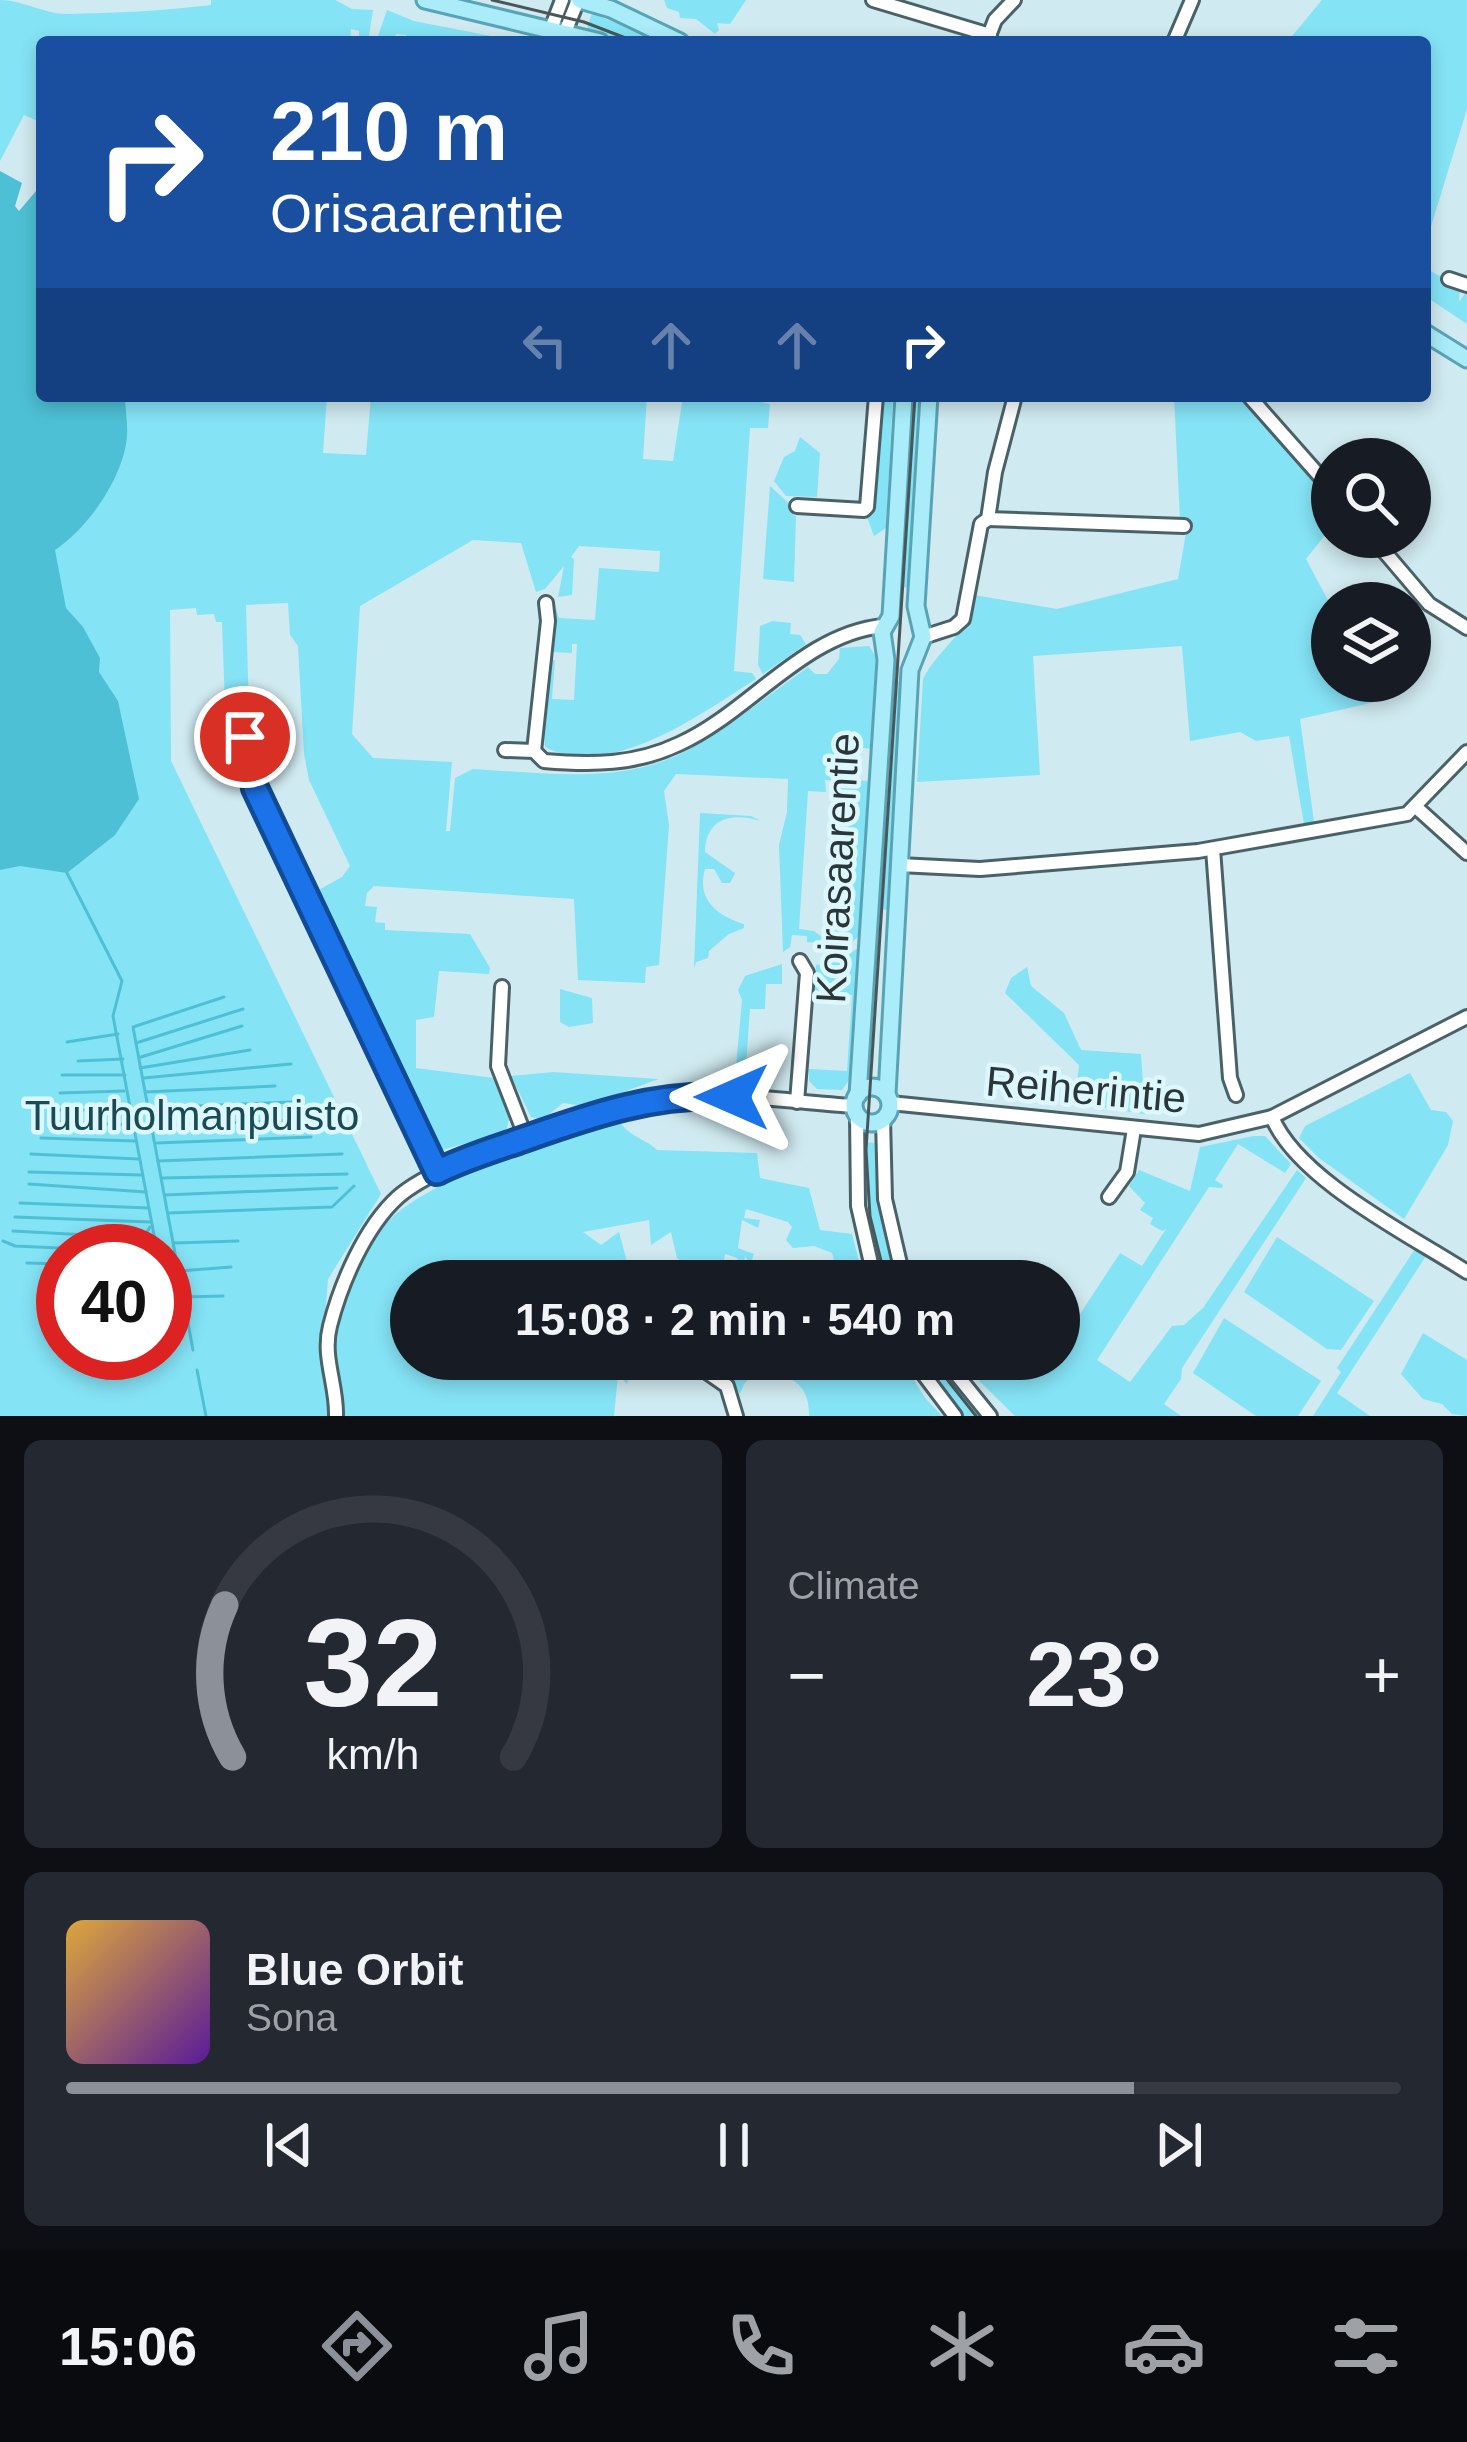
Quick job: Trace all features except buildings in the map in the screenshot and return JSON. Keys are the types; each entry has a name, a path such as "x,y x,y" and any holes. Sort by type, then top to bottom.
{"main road":[{"path":"425,0 555,36"},
{"path":"579,0 611,9 667,36"},
{"path":"1431,337 1467,359"},
{"name":"Koirasaarentie","path":"856,1105 904,402"},
{"name":"Koirasaarentie","path":"886,1106 910,670 920,633 929,402"},
{"path":"905,613 920,633 902,655 885,632 905,613"},
{"path":"870,1087 886,1106 868,1122 856,1105 870,1087"}],"street":[{"path":"555,36 562,0"},
{"path":"555,36 579,0"},
{"path":"873,0 978,36"},
{"path":"991,36 995,20 1014,0"},
{"path":"1177,36 1192,0"},
{"path":"1449,278 1466,284 1460,299"},
{"path":"797,506 867,507 876,402"},
{"path":"988,519 1013,402"},
{"path":"1254,402 1311,466"},
{"path":"920,633 954,627 963,620 981,524 988,519 1175,521"},
{"path":"1390,558 1429,604 1467,628"},
{"path":"534,752 546,604"},
{"path":"505,750 534,752 544,761 592,764 659,752 697,735 833,638 864,629 885,632"},
{"path":"245,737 255,788 437,1172"},
{"path":"899,866 980,868 1213,849 1407,814 1467,752"},
{"path":"1417,808 1467,853"},
{"path":"1213,849 1235,1095"},
{"path":"797,1102 807,973 800,961"},
{"path":"502,987 498,1066 526,1138"},
{"name":"Reiherintie","path":"886,1106 1199,1134 1272,1117 1467,1017"},
{"path":"336,1416 326,1352 340,1297 379,1218 403,1193 437,1172 613,1109 671,1097 856,1105"},
{"name":"Koirasaarentie","path":"856,1105 858,1206 870,1260"},
{"name":"Koirasaarentie","path":"886,1106 884,1199 899,1260"},
{"path":"1272,1117 1282,1138 1318,1175 1467,1273"},
{"path":"1109,1197 1127,1172 1134,1129"},
{"path":"718,1380 727,1386 736,1416"},
{"path":"928,1380 956,1416"},
{"path":"961,1380 990,1416"}],"green space":[{"path":"0,0 66,14 193,7 211,5 211,0 335,0 352,9 373,10 369,36 359,36 359,31 351,29 350,36 36,36 36,120 24,115 0,161"},
{"path":"664,0 746,0 730,24 717,23 715,34 696,19 680,18"},
{"path":"1322,0 1467,0 1467,109 1431,226 1431,36 1292,36"},
{"path":"387,10 414,21 490,36 397,34 378,36"},
{"path":"592,13 646,36 598,36 586,32"},
{"path":"1431,271 1460,287 1459,302 1467,291 1467,324 1431,300"},
{"name":"Tuurholmanpuisto","path":"90,402 327,402 323,453 366,455 370,402 647,402 643,459 673,461 682,402 770,404 768,428 750,428 734,671 752,673 756,679 683,724 627,749 598,756 545,747 550,660 555,660 552,699 574,700 577,644 572,644 572,653 552,652 556,608 559,618 595,620 599,568 659,572 660,551 579,546 571,557 572,595 558,597 564,566 545,589 536,592 521,543 473,540 360,606 352,734 373,758 452,762 446,831 450,831 455,778 473,769 586,774 668,759 722,729 808,667 815,674 827,674 839,659 840,648 869,646 876,657 871,749 843,745 838,749 848,752 846,780 869,781 859,936 841,951 835,944 841,781 825,780 826,792 808,791 799,929 822,937 819,943 792,935 790,947 783,952 779,845 788,779 676,774 664,791 669,825 659,965 646,967 645,983 578,980 574,899 374,886 365,906 377,907 375,922 385,923 385,930 470,934 490,968 489,974 439,971 434,1017 416,1020 416,1068 494,1078 509,1119 506,1132 442,1150 433,1144 315,892 342,877 350,866 309,780 298,646 290,635 288,603 246,605 249,714 228,713 225,706 222,622 216,622 214,614 197,615 196,608 170,610 171,761 381,1194 328,1279 322,1356 331,1402 328,1416 0,1416 0,856 36,605"},
{"path":"880,402 893,402 886,528 874,536 867,517 873,512"},
{"path":"907,402 926,402 915,588 895,587"},
{"path":"1174,402 1245,402 1311,478 1311,553 1306,559 1318,582 1311,582 1311,702 1375,702 1300,719 1314,822 1304,824 1289,736 1256,741 1240,732 1190,741 1182,646 1033,656 1040,775 917,782 923,679 965,622 974,595 1057,609 1178,579 1186,533 1180,520"},
{"path":"800,437 820,453 817,497 786,496 774,481 784,457 795,451"},
{"path":"770,486 793,507 796,516 794,582 763,579"},
{"path":"773,621 791,623 790,634 800,635 806,644 763,674 758,665 760,626"},
{"path":"888,681 908,682 891,910 876,909"},
{"path":"700,813 751,816 761,821 730,818 710,832 705,852 735,873 730,883 722,883 714,869 705,869 706,897 717,911 744,928 729,934 694,969"},
{"path":"858,948 849,1080 842,1090 817,1089 809,1081 809,1069 847,1071 852,995 814,990 816,965 840,960"},
{"path":"782,964 782,984 766,984 765,1009 750,1009 745,1078 735,1078 742,1000 738,990 745,976"},
{"path":"1027,967 1031,986 1064,1013 1081,1050 1141,1054 1145,1114 1075,1103 1079,1065 1005,993 1011,978"},
{"path":"560,989 592,998 593,1023 569,1027 560,1022"},
{"path":"553,1072 659,1079 584,1106 563,1103 542,1120 531,1117 511,1076"},
{"path":"1410,1073 1431,1110 1446,1112 1453,1121 1448,1145 1404,1219 1319,1158 1299,1138 1305,1126"},
{"path":"620,1122 657,1150 757,1153 760,1178 809,1188 820,1230 852,1234 859,1260 834,1260 832,1253 814,1246 793,1248 786,1240 792,1227 788,1222 746,1209 744,1218 760,1220 758,1228 742,1220 738,1248 754,1254 752,1260 725,1254 724,1260 680,1260 671,1232 651,1245 649,1220 583,1232 601,1245 619,1232 626,1260 390,1260 390,1380 618,1380 614,1416 342,1416 332,1336 378,1232 424,1195 526,1152"},
{"path":"1265,1136 1291,1164 1285,1173 1238,1144 1215,1180 1222,1188 1209,1187 1097,1360 1130,1382 1172,1326 1184,1325 1203,1308 1297,1170 1306,1178 1182,1368 1181,1379 1164,1404 1181,1416 1015,1416 978,1380 1080,1380 1080,1314 1120,1253 1142,1266 1166,1229 1150,1224 1153,1218 1140,1210 1145,1203 1129,1186 1139,1170 1190,1191 1200,1147"},
{"path":"861,1142 879,1143 898,1260 873,1260 863,1222"},
{"path":"1277,1237 1374,1301 1341,1350 1327,1349 1244,1292"},
{"path":"1415,1249 1426,1256 1337,1393 1370,1416 1313,1416 1341,1372 1337,1368"},
{"path":"1224,1318 1321,1381 1298,1416 1256,1416 1193,1373"},
{"path":"1423,1333 1467,1360 1467,1416 1423,1399 1401,1374"},
{"path":"730,1380 748,1380 740,1394"},
{"path":"792,1380 914,1380 942,1416 809,1416 806,1395"},
{"path":"931,1380 957,1380 987,1416 958,1416"}],"shaded area":[{"path":"0,171 22,183 15,206 19,211 36,191 36,402 125,402 127,436 112,484 91,515 55,550 66,608 83,627 100,658 99,672 118,701 139,799 115,835 67,873 20,866 0,870"}],"waterway":[{"path":"67,873 122,981 113,1016 152,1224"},
{"path":"193,1350 133,1027 224,997"},
{"path":"136,1043 243,1009"},
{"path":"141,1057 242,1026"},
{"path":"67,1042 118,1034"},
{"path":"140,1068 250,1050"},
{"path":"78,1061 123,1059"},
{"path":"144,1078 291,1064"},
{"path":"62,1075 125,1075"},
{"path":"145,1092 275,1086"},
{"path":"60,1093 124,1091"},
{"path":"150,1108 292,1102"},
{"path":"58,1110 129,1110"},
{"path":"151,1126 303,1120"},
{"path":"58,1122 134,1125"},
{"path":"157,1143 311,1137"},
{"path":"41,1138 135,1141"},
{"path":"31,1154 138,1159"},
{"path":"158,1161 342,1154"},
{"path":"29,1172 141,1175"},
{"path":"163,1178 347,1174"},
{"path":"29,1184 146,1192"},
{"path":"168,1213 332,1207 354,1186"},
{"path":"165,1195 337,1188"},
{"path":"20,1203 149,1208"},
{"path":"15,1217 151,1222"},
{"path":"13,1231 36,1232"},
{"path":"3,1241 36,1247"},
{"path":"192,1242 238,1241"},
{"path":"27,1263 36,1263"},
{"path":"192,1270 231,1267"},
{"path":"192,1297 223,1296"},
{"path":"197,1370 206,1416"}],"tram line":[{"path":"492,0 584,22 620,36"},
{"path":"881,1260 870,1216 866,1150 915,402"},
{"path":"948,1380 976,1416"}],"route":[{"path":"245,737 255,788 437,1172 549,1130 643,1102 694,1095 732,1097"}]}
